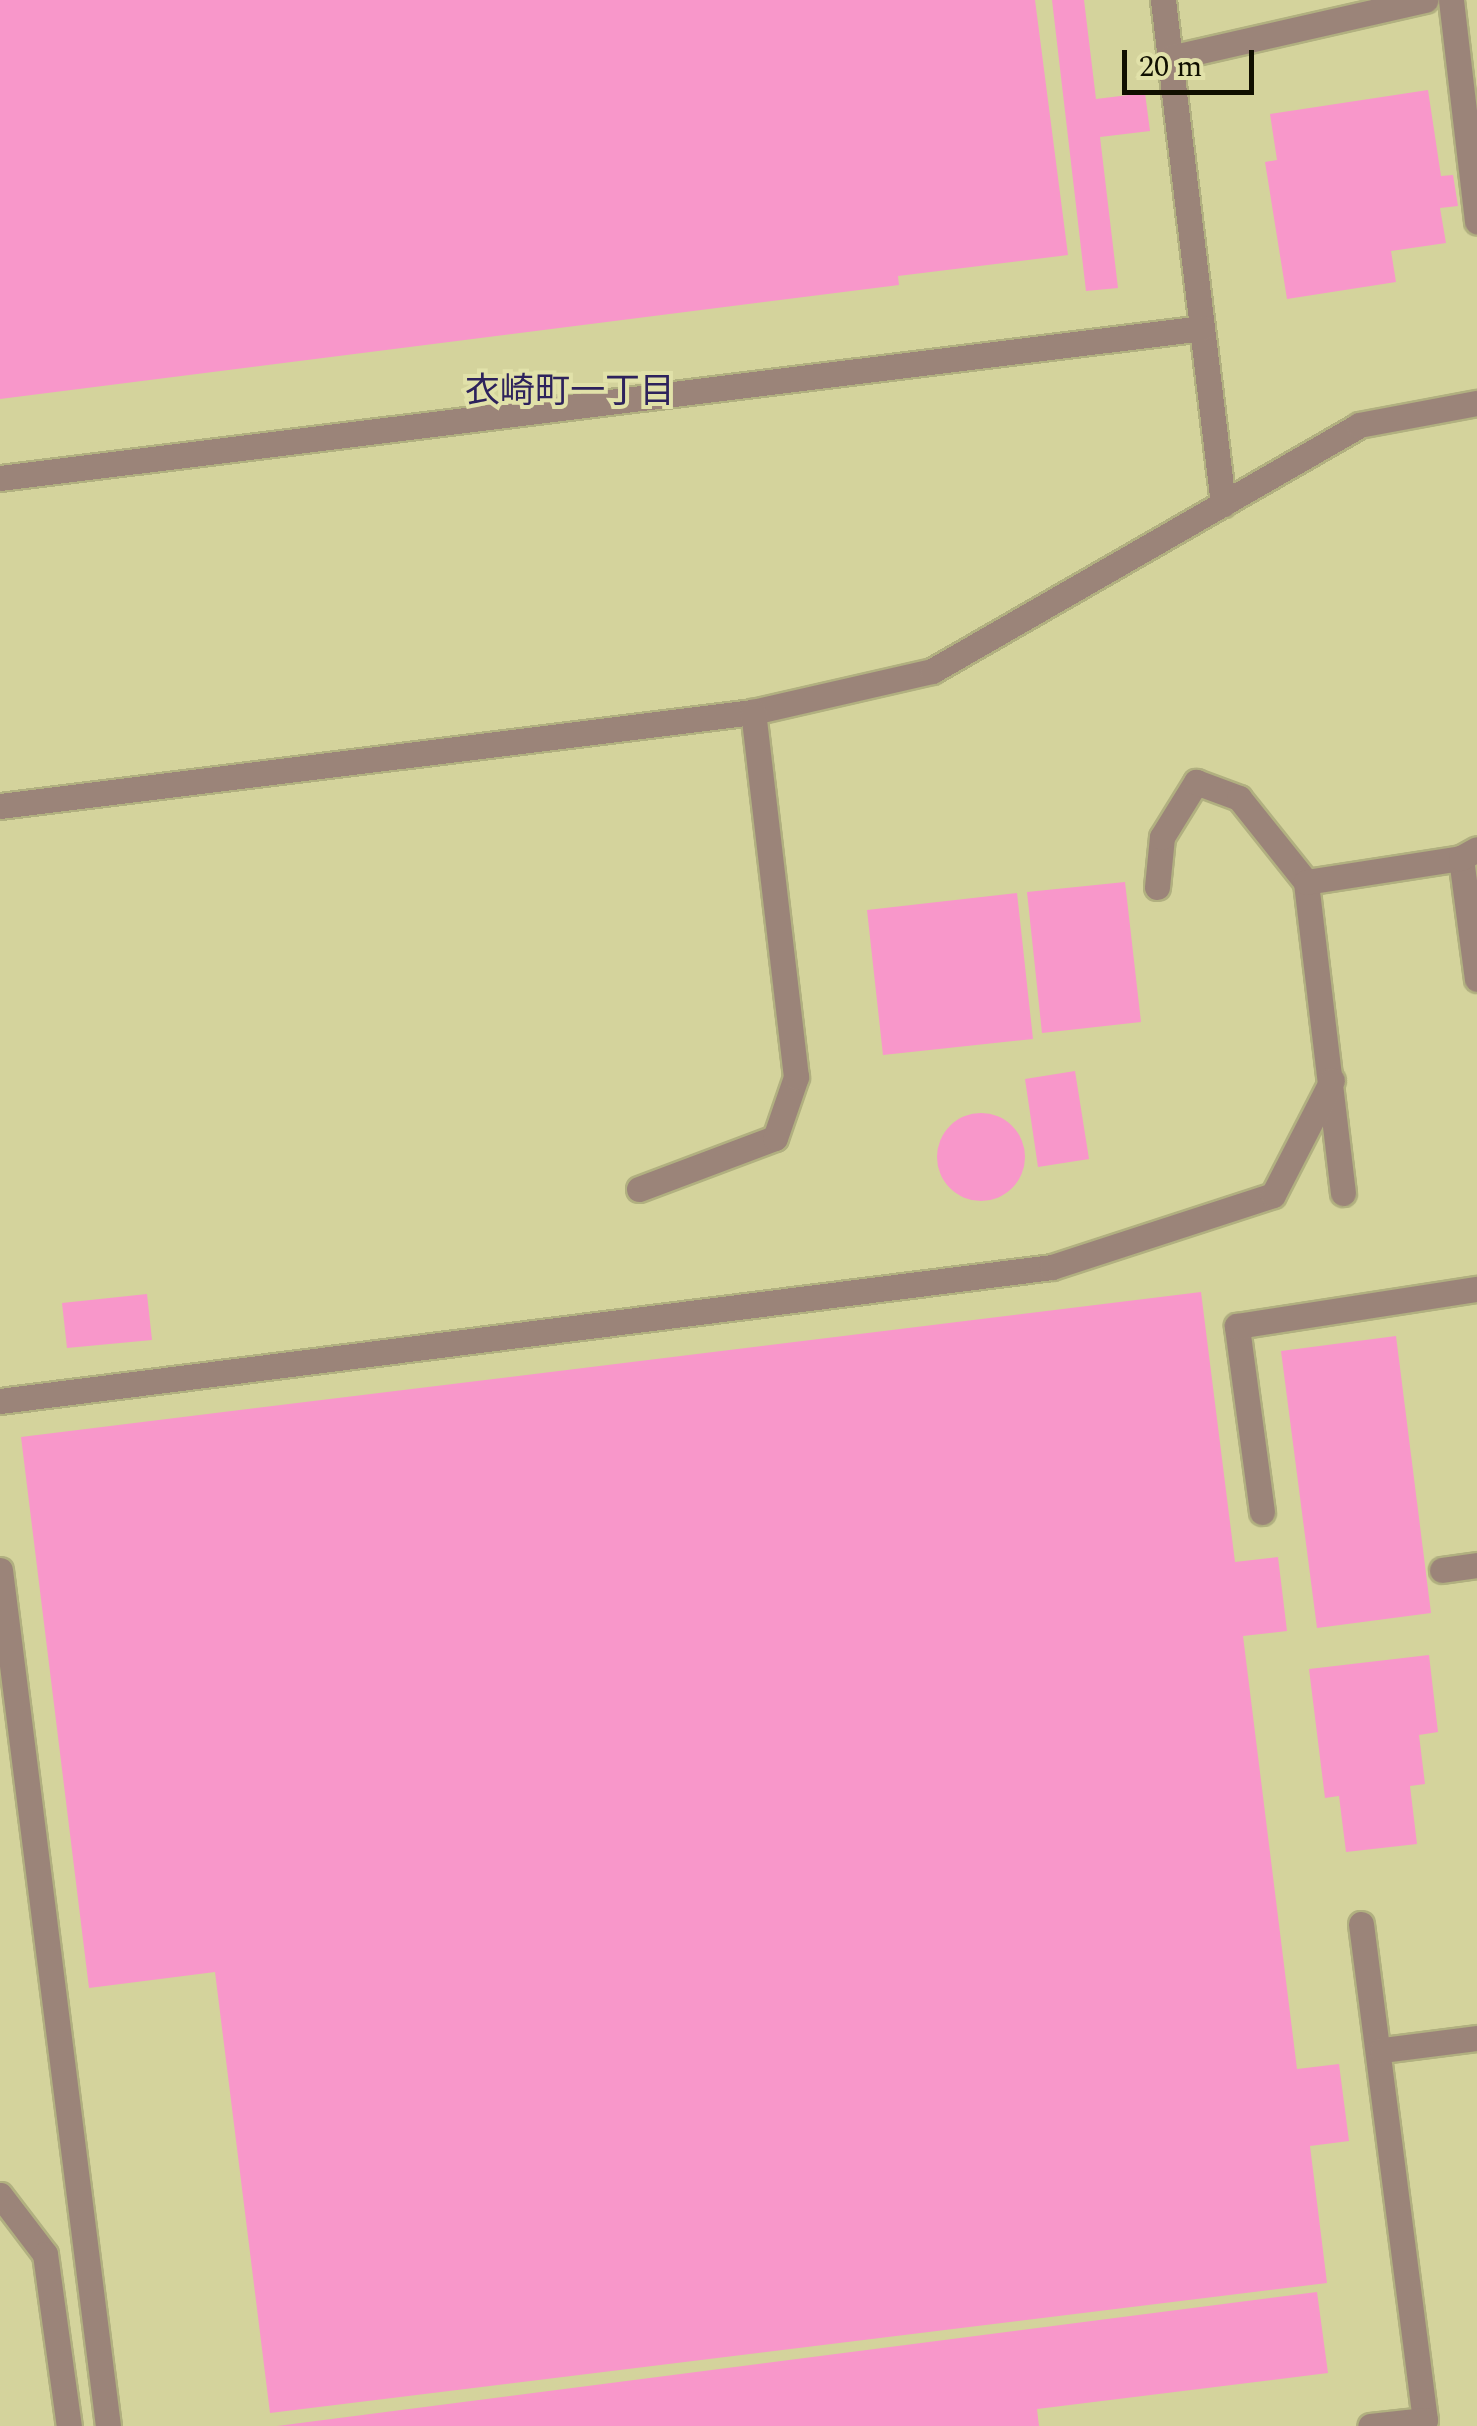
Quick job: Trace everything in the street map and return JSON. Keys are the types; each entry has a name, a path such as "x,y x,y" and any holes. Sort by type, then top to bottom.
{"lane":[{"path":"1163,0 1223,504"},
{"path":"1170,58 1426,0"},
{"path":"1451,0 1476,204"},
{"path":"0,478 1202,328"},
{"path":"0,806 753,712 932,671 1359,424 1477,403"},
{"path":"640,1190 775,1138 796,1077 753,712"},
{"path":"1157,887 1162,837 1196,782 1240,798 1306,882 1343,1193"},
{"path":"1306,882 1469,853 1477,979"},
{"path":"0,1402 1052,1267 1273,1194 1332,1080"},
{"path":"1262,1512 1237,1326 1477,1289"},
{"path":"1442,1570 1477,1565"},
{"path":"0,1570 108,2426"},
{"path":"1361,1924 1382,2050 1425,2420 1370,2426"},
{"path":"1382,2050 1477,2038"},
{"path":"0,2195 46,2254 69,2426"}],"building":[{"path":"0,0 1035,0 1068,255 898,276 899,285 0,399"},
{"path":"1052,0 1084,0 1096,99 1145,93 1150,131 1100,137 1118,288 1086,291"},
{"path":"1428,90 1441,176 1453,175 1458,206 1440,208 1446,243 1391,251 1396,282 1287,299 1265,162 1277,160 1270,114"},
{"path":"1125,882 1141,1022 1042,1033 1027,892"},
{"path":"1017,893 1033,1039 883,1055 867,910"},
{"path":"1075,1071 1089,1159 1038,1167 1025,1079"},
{"path":"981,1113 1006,1120 1018,1132 1025,1157 1018,1182 1006,1194 981,1201 956,1194 944,1182 937,1157 944,1132 956,1120"},
{"path":"1201,1292 1235,1562 1278,1557 1287,1631 1243,1636 1297,2069 1339,2064 1349,2141 1310,2146 1327,2283 270,2413 215,1972 89,1988 21,1437"},
{"path":"147,1294 152,1340 67,1348 62,1303"},
{"path":"1396,1336 1431,1613 1317,1628 1281,1351"},
{"path":"1429,1655 1438,1732 1419,1735 1425,1784 1410,1786 1417,1844 1346,1852 1339,1796 1325,1798 1309,1669"},
{"path":"1317,2292 1328,2373 1037,2409 1039,2426 277,2426"}],"district":[{"name":"衣崎町一丁目","path":"570,392"}]}
